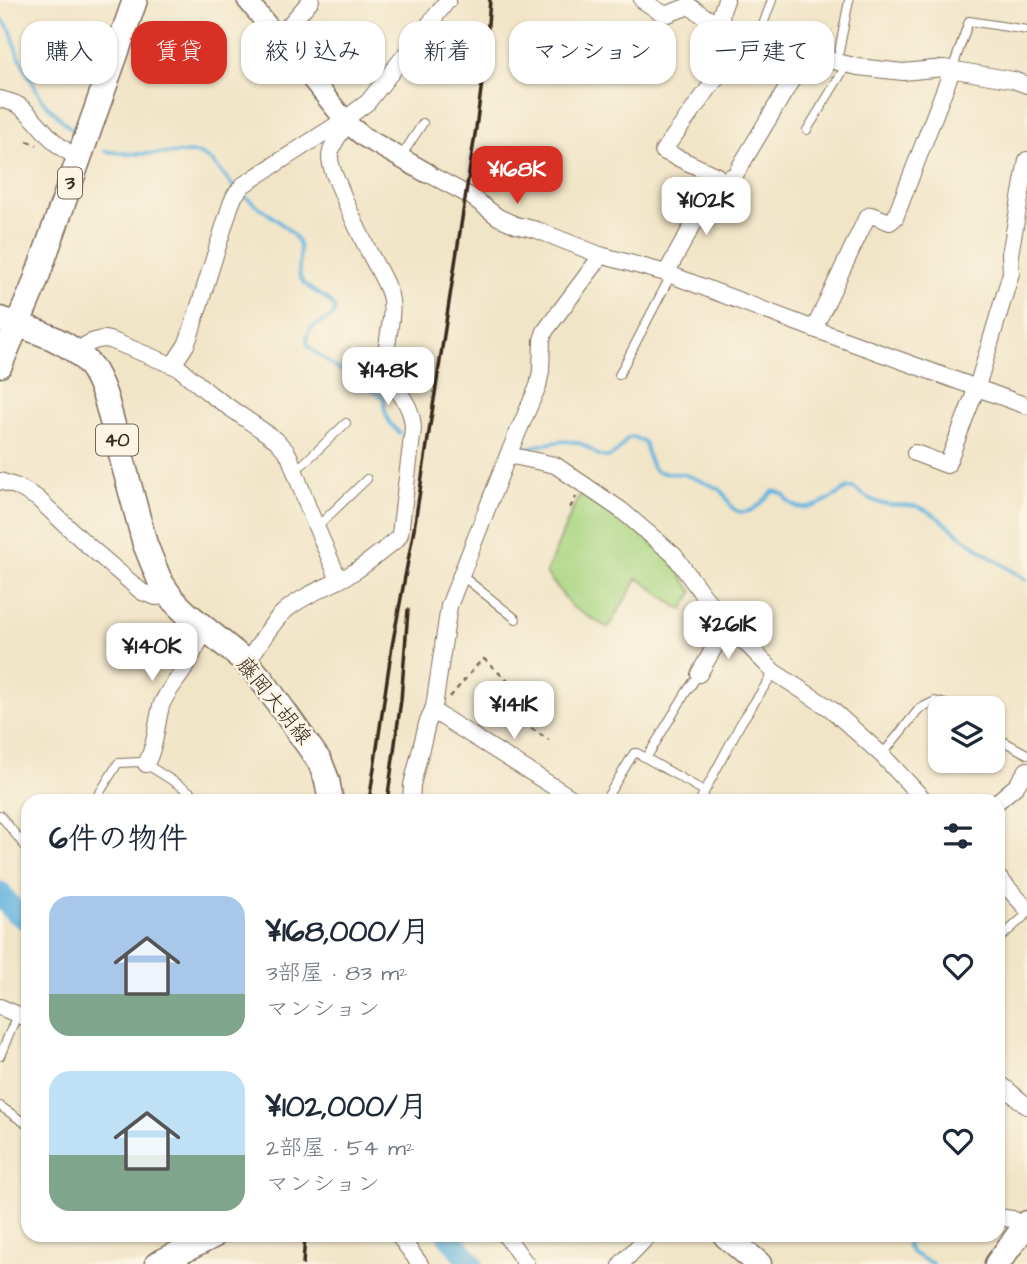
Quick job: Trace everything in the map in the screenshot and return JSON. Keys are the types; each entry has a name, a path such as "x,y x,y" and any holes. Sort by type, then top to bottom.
{"main road":[{"name":"3","path":"0,365 9,322 30,295 135,0"},
{"name":"藤岡大胡線","path":"9,322 62,343 89,364 106,399 145,544 156,573 169,595 185,612 246,662 279,701 320,762 330,794"},
{"path":"998,1264 1026,1224"},
{"path":"733,1242 759,1264"},
{"path":"157,1264 178,1244"}],"street":[{"path":"293,21 311,0"},
{"path":"173,365 190,335 231,204 239,190 346,122 368,102 448,0"},
{"path":"642,0 668,14 688,6 711,21"},
{"path":"722,21 726,0"},
{"path":"248,1 264,21"},
{"path":"834,61 903,72 944,68 1027,85"},
{"path":"814,329 867,217 871,215 890,222 895,218 952,70"},
{"path":"315,84 346,122 364,137 472,197 485,209 510,223 537,230 600,255 669,274 1027,406"},
{"path":"712,84 663,151 717,176 721,181"},
{"path":"669,274 709,196 721,181 735,175 789,84"},
{"path":"0,99 21,107 51,139 79,158"},
{"path":"246,662 288,608 366,565 400,534 413,429 410,408 388,370 386,352 391,317 390,295 331,167 332,148 346,122"},
{"path":"915,453 947,465 977,387 1011,273 1010,254 1027,160"},
{"path":"411,794 427,724 433,711 449,606 538,386 545,331 600,255"},
{"path":"76,352 86,344 105,339 173,365 276,440 288,452 315,526 339,580"},
{"path":"508,456 555,465 621,510 674,555 729,626 774,672 831,709 882,755 919,794"},
{"path":"0,481 37,498 83,542 142,592 156,597 169,595"},
{"path":"699,674 729,626"},
{"path":"146,764 155,743 164,698 207,629"},
{"path":"433,711 565,794"},
{"path":"1005,795 1016,786 1027,770"},
{"path":"1005,885 1027,912"},
{"path":"0,1007 21,1016"},
{"path":"1005,1088 1027,1105"},
{"path":"1005,1218 1026,1224"},
{"path":"404,1242 420,1264"},
{"path":"510,1242 526,1264"},
{"path":"621,1264 642,1242"}],"lane":[{"path":"764,21 772,0"},
{"path":"807,130 844,71 841,63 849,0"},
{"path":"952,70 969,21 1027,30"},
{"path":"400,158 423,124"},
{"path":"619,375 669,274"},
{"path":"295,469 346,424"},
{"path":"315,526 367,479"},
{"path":"461,575 516,618"},
{"path":"703,794 741,723 774,672"},
{"path":"647,757 699,674"},
{"path":"882,755 919,709 928,704"},
{"path":"1005,742 1027,754"},
{"path":"609,794 634,753 647,757 704,791"},
{"path":"99,794 118,763 140,762 193,794"},
{"path":"0,815 21,841"},
{"path":"1005,933 1027,912"},
{"path":"0,1056 21,1020"},
{"path":"0,1106 21,1120"}],"path":[{"path":"570,508 576,496"},
{"path":"433,711 444,704 484,659 510,683 517,719 549,740"}],"green space":[{"path":"582,491 618,515 669,558 693,592 683,609 638,578 608,628 572,607 546,573"}],"waterway":[{"path":"0,16 11,31 18,55 42,100 71,129"},
{"path":"105,151 130,154 196,153 213,162 234,187"},
{"path":"242,194 296,238 300,248 300,278 335,309 333,316 311,328 307,336 310,348 384,398 387,418 400,433"},
{"path":"519,448 571,441 608,457 617,452 628,438 633,437 645,443 654,469 686,475 721,490 732,507 743,512 756,508 774,491 783,494 797,507 806,508 823,503 848,488 854,488 877,502 912,505 925,510 1027,580"},
{"path":"0,893 21,916"},
{"path":"454,1242 472,1264"},
{"path":"908,1242 907,1246 912,1253 933,1264"}],"railway":[{"path":"370,794 476,128 490,0"},
{"path":"388,794 401,700 408,610"},
{"path":"303,1264 305,1242"}]}
